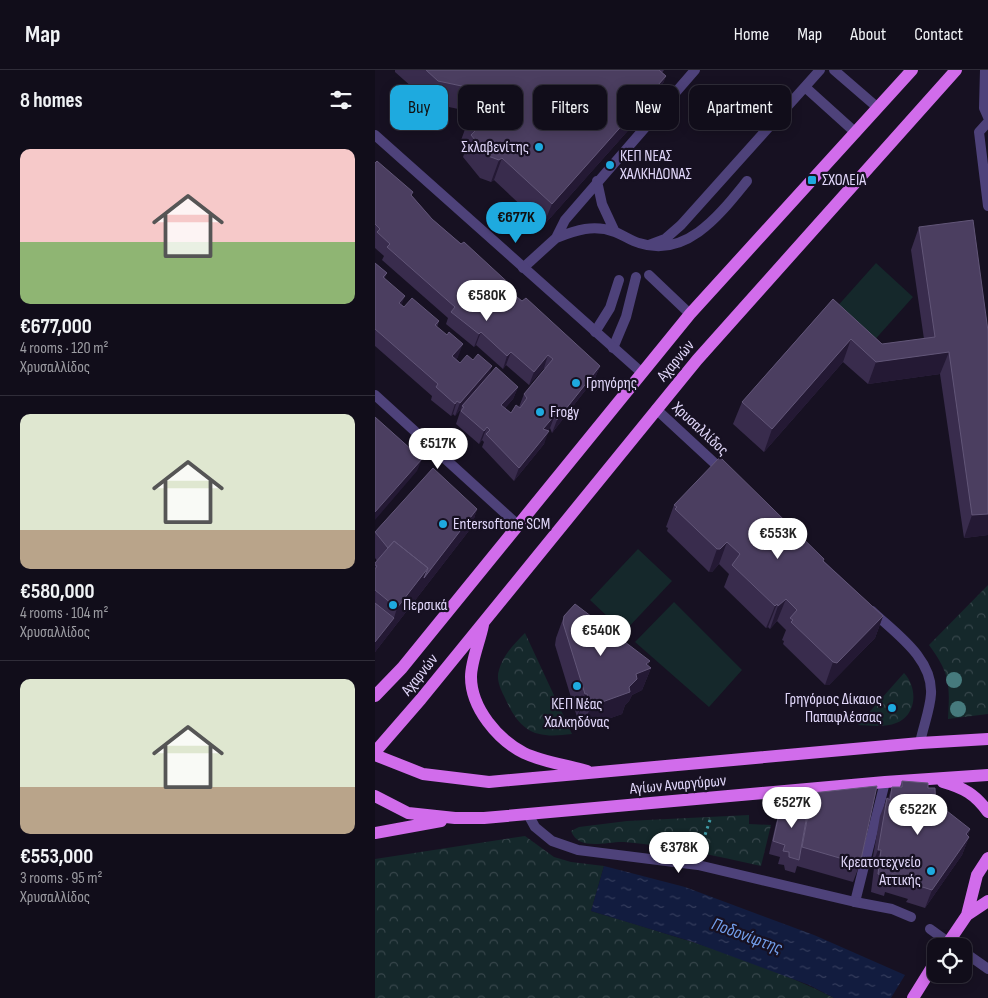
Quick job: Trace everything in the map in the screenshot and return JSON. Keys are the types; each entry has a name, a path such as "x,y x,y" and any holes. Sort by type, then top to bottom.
{"main road":[{"name":"Αχαρνών","path":"375,696 394,677 519,526 641,372 690,314 912,70"},
{"name":"Αχαρνών","path":"375,753 697,360 956,70"},
{"path":"485,620 471,677 479,705 488,721 499,735 525,754 594,773"},
{"path":"375,686 394,677"},
{"name":"Αγίων Αναργύρων","path":"375,753 423,774 489,782 920,743 988,739"},
{"name":"Αγίων Αναργύρων","path":"375,796 408,813 455,818 529,816 885,782 988,775"},
{"path":"933,779 965,788 978,799 988,812"},
{"path":"375,833 455,818"},
{"path":"954,938 967,915 977,875 988,858"},
{"path":"967,915 988,901"},
{"path":"913,998 927,976"}],"street":[{"path":"523,268 556,238 565,220 597,181 695,70"},
{"path":"649,245 665,239 681,224 820,70"},
{"path":"834,70 878,108"},
{"path":"985,70 984,108 988,117"},
{"path":"805,87 856,133"},
{"path":"988,122 979,132 988,206"},
{"path":"375,135 641,372"},
{"path":"597,181 602,204 615,232"},
{"path":"556,238 588,228 599,228 615,232 639,243 667,246 693,236 715,220 747,181"},
{"path":"649,275 690,314"},
{"path":"613,348 626,317 636,277"},
{"path":"595,332 610,308 619,280"},
{"path":"375,395 519,526"},
{"name":"Χρυσαλλίδος","path":"656,409 734,482"},
{"path":"862,602 912,648 926,669 931,693 920,743"},
{"path":"855,902 885,782"},
{"path":"529,816 535,827 552,841 578,850 698,865 892,909 911,917"},
{"path":"930,929 941,938"},
{"path":"972,958 988,969"}],"path":[{"path":"698,865 701,846 719,797"}],"green space":[{"path":"876,263 913,297 863,353 826,319"},
{"path":"638,549 672,581 624,632 590,600"},
{"path":"988,585 988,714 948,719 949,696 947,679 941,664 929,645"},
{"path":"674,602 742,670 709,707 635,642"},
{"path":"525,633 572,734 548,735 538,734 530,730 516,718 503,693 498,673 503,659"},
{"path":"904,673 909,680 913,696 913,704 905,718 889,725 858,725"},
{"path":"749,815 749,824 771,825 761,866 659,846 624,842 587,843 580,841 571,831 579,827 627,821"},
{"path":"525,836 554,857 571,862 604,866 591,911 684,939 745,960 775,971 834,998 375,998 375,859"}],"water":[{"name":"Ποδονίφτης","path":"604,866 685,887 814,935 905,975 891,998 834,998 809,985 693,942 591,911"}],"building":[{"path":"426,70 659,70 666,76 658,85 617,85 618,130 552,204 502,158 499,160 488,156 471,135 476,130 523,130 523,85 458,85 438,81"},
{"path":"377,161 413,192 411,195 432,219 461,244 464,242 516,290 513,294 522,301 526,298 600,366 557,420 555,415 543,429 549,431 519,468 486,434 490,430 487,427 484,431 461,411 464,407 462,406 496,367 518,387 501,405 511,413 516,405 520,408 527,398 524,394 553,359 548,355 534,372 511,352 507,356 481,332 479,334 451,312 455,307 387,247 390,244 377,232 380,229 375,224 375,163"},
{"path":"973,220 988,331 988,514 972,515 949,352 876,362 851,339 772,429 742,402 833,299 882,344 935,337 919,227"},
{"path":"375,263 387,273 383,277 405,296 399,303 404,307 412,298 439,321 435,325 447,335 449,332 463,344 452,356 460,363 467,355 473,360 478,354 492,366 460,403 457,401 455,404 436,387 438,384 375,329"},
{"path":"375,417 422,459 375,512"},
{"path":"720,457 824,559 823,561 883,616 837,663 833,662 791,622 793,620 790,618 797,610 786,599 778,606 777,604 775,606 732,565 740,554 727,542 720,549 717,549 675,509 677,507 674,505"},
{"path":"433,468 477,509 424,578 428,568 394,541 388,548 375,532"},
{"path":"394,541 428,568 397,608 375,590 375,569 377,566 375,563"},
{"path":"375,603 394,618 375,642"},
{"path":"575,604 650,661 646,664 651,668 636,674 637,679 629,687 630,692 591,706 587,694 585,694 563,623 564,616"},
{"path":"902,781 928,783 928,788 935,788 936,812 947,811 970,829 966,834 969,837 932,890 913,884 914,880 892,874 890,878 878,874 881,850 878,850 887,798 890,800 892,787 902,787"},
{"path":"877,786 860,864 802,847 812,793"},
{"path":"799,798 810,798 799,860 789,857 789,852 783,851 785,845 773,841 780,810 796,814"}],"place":[{"name":"Σκλαβενίτης","path":"539,147"},
{"name":"ΚΕΠ ΝΕΑΣ ΧΑΛΚΗΔΟΝΑΣ","path":"610,165"},
{"name":"ΣΧΟΛΕΙΑ","path":"812,180"},
{"name":"Γρηγόρης","path":"576,383"},
{"name":"Frogy","path":"540,412"},
{"name":"Entersoftone SCM","path":"443,524"},
{"name":"Περσικά","path":"393,605"},
{"name":"ΚΕΠ Νέας Χαλκηδόνας","path":"577,686"},
{"name":"Γρηγόριος Δίκαιος Παπαφλέσσας","path":"892,708"},
{"name":"Κρεατοτεχνείο Αττικής","path":"931,871"}]}
